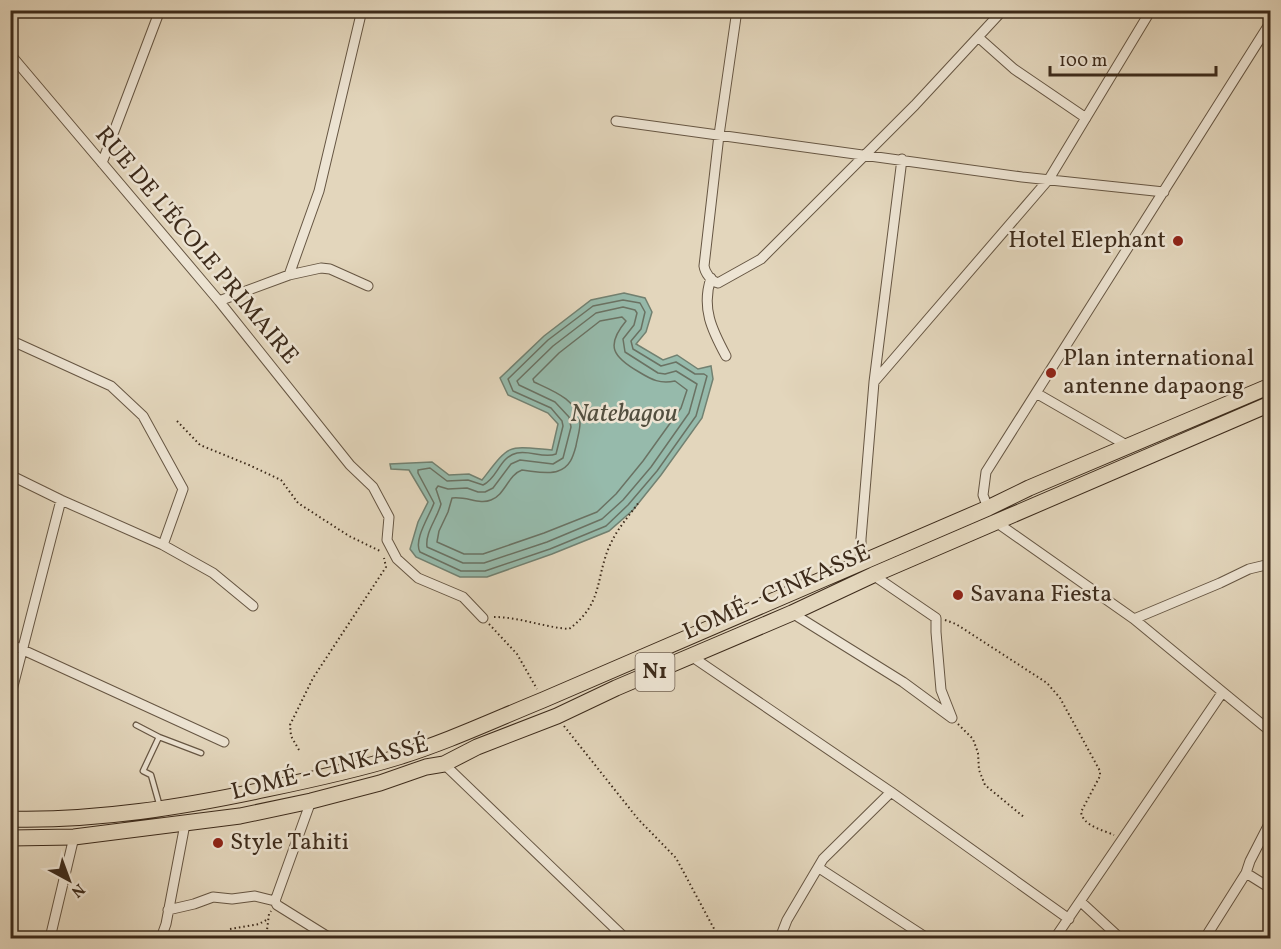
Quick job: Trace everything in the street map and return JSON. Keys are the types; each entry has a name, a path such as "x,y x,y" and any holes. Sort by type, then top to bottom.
{"highway":[{"name":"LOMÉ - CINKASSÉ","path":"10,819 46,820 160,809 306,781 396,758 543,700 988,508 1029,488 1270,386"},
{"name":"LOMÉ - CINKASSÉ","path":"10,838 74,837 240,816 311,801 426,767 444,764 477,747 557,716 873,575 1270,404"},
{"path":"988,508 996,522"}],"street":[{"path":"102,163 160,10"},
{"path":"289,275 322,181 362,10"},
{"path":"737,10 718,135 704,266 705,271 717,283 761,259 915,105 1003,10"},
{"path":"874,382 1050,179 1151,10"},
{"path":"988,508 983,495 986,472 1270,23"},
{"path":"978,38 1014,69 1086,118"},
{"name":"RUE DE L'ÉCOLE PRIMAIRE","path":"10,54 219,301 350,465 373,487 389,517 387,540 397,559 418,578 463,597 483,618"},
{"path":"616,121 1164,192"},
{"path":"861,561 874,382 902,159"},
{"path":"219,301 289,275 326,268 368,286"},
{"path":"711,278 707,291 710,325 726,356"},
{"path":"10,340 111,386 143,417 183,489 163,545"},
{"path":"1036,393 1128,446"},
{"path":"10,475 163,545 213,573 253,606"},
{"path":"10,698 61,500"},
{"path":"996,522 1134,619 1270,731"},
{"path":"1134,619 1249,569 1270,564"},
{"path":"873,575 936,618 941,690 952,718"},
{"path":"792,613 903,682 952,718"},
{"path":"10,644 224,742"},
{"path":"691,656 891,792 1069,919"},
{"path":"1056,939 1222,693"},
{"path":"444,764 625,939"},
{"path":"780,939 787,920 827,854 891,792"},
{"path":"275,902 311,801"},
{"path":"1205,939 1246,873 1270,822"},
{"path":"161,939 184,824"},
{"path":"50,939 74,837"},
{"path":"819,868 924,938"},
{"path":"1246,873 1270,888"},
{"path":"168,910 213,897 232,899 255,896 275,902 330,939"},
{"path":"1081,902 1120,939"}],"lane":[{"path":"136,725 159,737 201,753"},
{"path":"159,737 143,771 152,774 160,809"}],"path":[{"path":"177,421 200,445 280,480 298,503 349,536 385,553 386,567 314,678 290,725 291,735 299,750"},
{"path":"483,618 510,617 569,629 579,621 597,595 609,547 639,502"},
{"path":"483,618 517,654 543,700"},
{"path":"936,618 956,624 988,643 1047,683 1060,698 1100,771 1100,776 1081,816 1087,823 1124,839"},
{"path":"557,716 638,819 676,858 719,939"},
{"path":"952,718 973,739 978,753 979,770 985,785 1025,818"},
{"path":"266,939 269,914 275,902"},
{"path":"230,929 259,924 268,919"}],"water":[{"name":"Natebagou","path":"624,293 645,298 652,312 646,332 636,344 663,360 677,355 698,369 711,366 713,379 702,418 661,475 633,510 609,531 487,577 460,577 416,557 410,549 418,522 428,502 409,470 391,469 390,464 432,462 449,475 469,474 482,480 499,459 511,450 526,448 552,450 558,424 548,413 508,395 500,378 544,336 591,300"}],"place":[{"name":"Hotel Elephant","path":"1178,241"},
{"name":"Plan international antenne dapaong","path":"1051,373"},
{"name":"Savana Fiesta","path":"958,595"},
{"name":"Style Tahiti","path":"218,843"}]}
